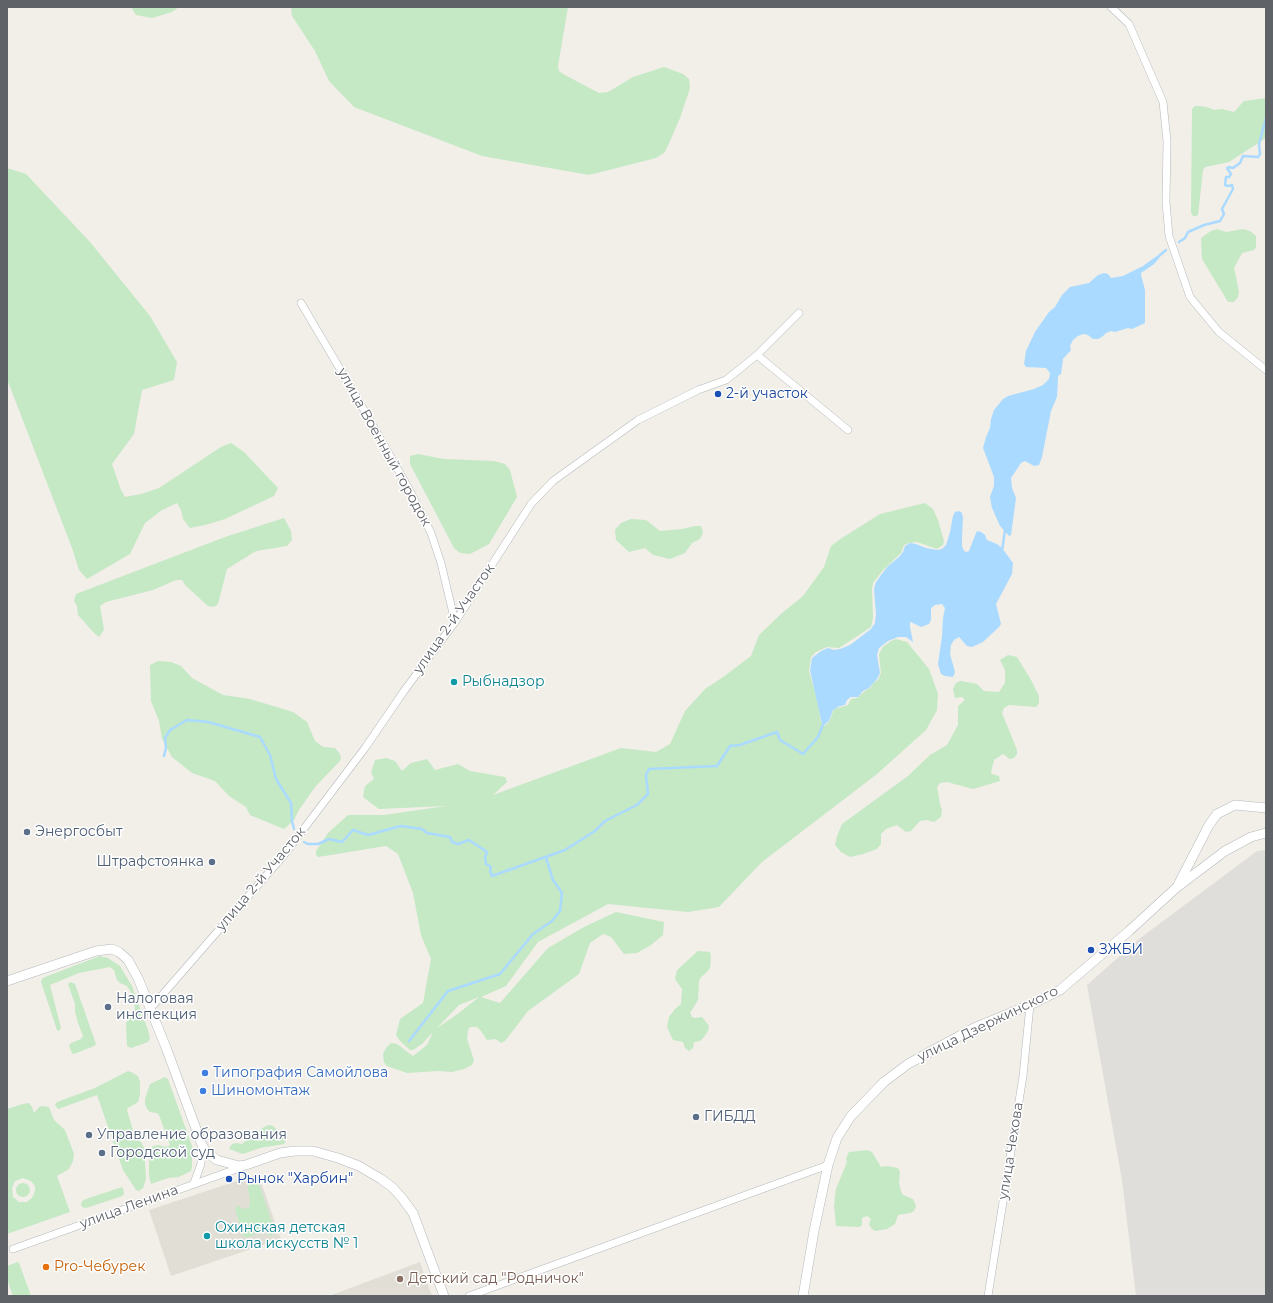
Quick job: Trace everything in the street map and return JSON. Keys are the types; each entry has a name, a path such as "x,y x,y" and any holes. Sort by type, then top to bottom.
{"street":[{"path":"1110,7 1129,24 1163,102 1167,141 1166,202 1169,236 1190,297 1219,332 1266,370"},
{"name":"улица Военный городок","path":"301,303 402,476 431,533 455,622"},
{"name":"улица 2-й Участок","path":"150,1009 284,854 365,748 404,691 455,622 530,504 553,481 638,420 698,390 726,380 757,355 799,313"},
{"path":"757,355 848,430"},
{"name":"улица Дзержинского","path":"1176,888 1209,825 1217,814 1234,805 1266,808"},
{"name":"улица Дзержинского","path":"803,1296 814,1231 828,1165 837,1138 851,1116 884,1082 908,1064 974,1028 1030,1005 1060,990 1176,888 1225,851 1251,837 1266,833"},
{"path":"7,982 96,951 112,949 119,952 128,960 138,978 202,1146 206,1152 213,1158 228,1164 246,1166 280,1153 314,1151 359,1166 381,1179 392,1187 413,1214 444,1296"},
{"name":"улица Чехова","path":"988,1296 1023,1076 1030,1005"},
{"path":"194,1183 201,1164 202,1146"},
{"path":"469,1296 828,1165"},
{"name":"улица Ленина","path":"13,1249 194,1183 246,1166"}],"shaded area":[{"path":"1266,850 1266,1296 1136,1296 1122,1180 1087,985 1139,939 1257,851"},
{"path":"258,1174 281,1239 171,1276 149,1210"},
{"name":"Детский сад \"Родничок\"","path":"420,1262 432,1296 329,1296"}],"green space":[{"path":"131,7 179,7 172,12 152,18 136,15"},
{"path":"291,7 568,7 558,66 559,71 563,74 599,93 608,92 633,77 664,67 683,74 689,79 690,88 680,118 667,148 664,153 656,158 589,175 482,156 354,107 329,81 315,51 292,16"},
{"path":"1266,98 1266,138 1229,162 1205,167 1203,170 1198,215 1193,216 1191,212 1192,109 1195,106 1200,106 1214,110 1222,109 1234,112 1244,101"},
{"path":"7,168 26,174 90,242 150,316 177,362 174,380 142,390 134,434 112,464 125,497 159,488 221,447 231,443 244,452 278,488 274,496 225,519 190,528 183,519 181,510 177,503 162,510 145,523 130,554 87,579 79,570 72,548 7,379"},
{"path":"1217,229 1226,232 1243,229 1250,231 1256,236 1256,247 1254,250 1242,253 1234,268 1239,291 1238,297 1234,302 1228,302 1202,259 1201,238"},
{"path":"418,454 444,459 494,461 505,464 510,470 517,497 489,544 470,554 460,553 454,548 410,464 410,456"},
{"path":"925,503 933,509 938,520 944,541 943,545 937,549 917,542 904,545 901,553 882,571 873,583 873,618 871,627 839,648 827,647 816,652 811,657 809,671 818,702 821,722 824,726 829,722 834,709 848,705 851,699 857,698 878,680 881,673 879,654 883,647 896,639 907,642 929,669 938,694 937,710 926,730 877,774 762,862 719,907 688,912 608,904 538,942 506,986 481,997 500,1003 548,948 584,927 616,912 664,922 663,935 651,945 637,953 624,954 611,937 603,934 590,943 579,974 528,1011 505,1041 501,1043 496,1039 487,1040 477,1027 470,1027 468,1030 467,1039 474,1060 472,1065 452,1072 438,1071 407,1073 387,1066 384,1062 383,1054 391,1043 397,1044 413,1056 427,1045 433,1032 422,1044 413,1050 410,1050 396,1035 400,1019 423,1003 431,959 421,935 413,893 398,854 386,846 318,857 316,855 316,851 328,833 348,815 384,815 446,806 379,809 363,797 365,786 374,779 371,772 375,760 386,758 395,761 402,771 411,763 427,759 435,770 458,764 470,771 505,777 507,782 493,795 621,748 656,752 670,744 685,711 705,689 751,656 759,635 803,596 824,567 831,546 880,514","holes":["479,997 437,1028 459,1005"]},
{"path":"284,518 291,531 292,540 287,546 256,551 227,569 218,604 214,607 208,606 186,586 182,580 176,580 153,590 106,602 100,606 104,630 99,637 78,615 77,606 74,601 76,594 225,537"},
{"path":"631,519 646,520 660,531 701,526 703,533 700,539 692,543 685,553 670,559 653,555 645,548 629,552 616,540 615,530 621,523"},
{"path":"1008,655 1017,657 1039,696 1039,703 1036,707 1009,705 1004,708 1002,713 1017,750 1017,754 1014,758 1010,759 1003,754 994,760 991,772 992,774 999,776 1000,781 973,789 947,782 940,783 937,787 942,810 941,817 934,822 927,820 920,821 911,831 906,832 897,825 886,829 881,834 881,844 877,849 863,854 850,857 841,852 835,845 842,824 908,776 930,755 947,745 958,725 958,706 965,700 962,697 955,698 953,689 956,683 961,681 977,684 984,691 999,692 1005,683 1005,670 1000,660"},
{"path":"158,661 171,662 181,666 192,678 223,695 250,699 293,712 307,722 315,741 323,747 335,748 340,754 340,761 315,787 294,820 284,829 250,815 246,807 229,796 215,781 192,773 172,757 162,739 159,721 151,701 150,665"},
{"path":"698,951 710,952 710,968 699,981 698,1000 690,1013 692,1017 695,1018 702,1017 709,1026 704,1037 700,1041 694,1042 693,1048 689,1051 685,1048 683,1042 673,1040 667,1027 669,1017 681,1004 682,989 675,979 677,970"},
{"path":"100,956 108,958 120,966 132,986 148,1030 150,1038 148,1042 131,1048 127,1046 126,1023 135,1008 131,992 127,986 117,980 114,970 110,967 79,973 50,985 61,1028 59,1031 57,1030 41,982 42,979"},
{"path":"71,982 75,984 96,1044 74,1054 69,1046 71,1043 81,1039 83,1036 78,1023 75,1012 75,1004 68,984"},
{"path":"128,1071 138,1076 140,1082 140,1095 138,1102 127,1110 134,1134 144,1148 146,1179 143,1188 139,1191 136,1190 123,1170 97,1095 58,1109 55,1105 57,1102 95,1088"},
{"path":"165,1077 168,1079 192,1146 192,1167 191,1171 179,1177 168,1178 151,1184 149,1176 149,1163 151,1149 153,1146 158,1145 166,1147 170,1145 159,1115 157,1113 150,1112 147,1109 145,1099 150,1084"},
{"path":"29,1103 34,1113 39,1107 49,1107 54,1120 65,1130 74,1154 73,1161 69,1169 57,1176 70,1212 7,1234 7,1109","holes":["23,1178 31,1181 35,1186 35,1191 32,1198 27,1202 19,1202 13,1197 12,1188 15,1181"]},
{"path":"269,1125 273,1126 285,1137 286,1141 284,1144 260,1148 243,1154 229,1149 232,1144 242,1144 255,1133"},
{"path":"867,1150 872,1152 881,1167 887,1166 898,1168 900,1172 899,1183 901,1191 903,1195 913,1199 916,1206 914,1211 898,1215 895,1224 887,1229 875,1231 869,1224 871,1219 867,1216 862,1218 862,1225 859,1227 836,1226 834,1206 836,1189 847,1162 846,1158 849,1152"},
{"path":"254,1179 258,1181 275,1233 271,1236 262,1230 259,1230 256,1231 254,1235 246,1238 243,1235 235,1209 239,1206 243,1209 249,1208 250,1201 247,1182 248,1180"},
{"path":"23,1183 28,1185 30,1190 28,1195 23,1197 18,1195 16,1190 18,1185"},
{"path":"122,1187 124,1194 122,1196 86,1208 82,1207 81,1204 83,1200"},
{"path":"18,1262 31,1296 13,1296 7,1279 7,1266"}],"water":[{"path":"1161,253 1160,257 1154,264 1141,273 1145,290 1145,323 1132,329 1128,328 1115,332 1111,331 1098,339 1093,339 1088,335 1083,334 1073,340 1070,346 1071,350 1063,359 1061,374 1058,376 1057,397 1051,411 1039,465 1034,466 1025,461 1021,463 1011,478 1012,488 1016,498 1011,535 1009,536 1000,526 992,508 990,497 994,486 994,477 983,448 994,410 1003,399 1008,396 1034,389 1043,385 1049,379 1050,373 1046,368 1026,367 1024,364 1026,351 1035,332 1049,312 1055,307 1062,295 1070,287 1089,283 1098,275 1104,273 1108,274 1111,278 1123,276 1143,266"},
{"path":"959,511 962,513 963,518 962,546 964,551 969,551 977,531 985,535 987,540 1002,548 1013,563 1012,574 996,604 1001,624 983,642 972,647 967,646 959,637 954,640 951,645 950,654 955,672 953,677 945,676 941,674 938,664 945,608 942,604 935,605 931,608 931,620 929,624 921,627 911,622 910,623 913,642 906,637 898,637 888,641 879,648 877,655 880,673 877,679 858,697 851,697 847,700 845,705 833,710 829,721 824,725 822,724 810,670 812,658 828,648 834,650 850,645 871,629 875,623 876,614 874,589 876,582 881,575 888,566 899,557 905,546 910,543 926,548 937,550 942,549 946,545 953,516 955,512"}],"waterway":[{"path":"1179,242 1185,238 1188,232 1204,225 1220,221 1224,214 1222,209 1233,189 1232,185 1225,185 1226,177 1229,177 1231,174 1227,168 1233,168 1240,163 1243,156 1258,157 1260,154 1259,144 1266,118"},
{"path":"1159,256 1166,250"},
{"path":"1002,551 1005,530"},
{"path":"164,756 166,748 165,738 170,730 187,720 208,722 260,737 270,755 276,779 291,803 294,829"},
{"path":"304,842 308,844 318,844 329,839 342,842 353,830 368,835 401,826 422,829 427,833 450,837 452,842 458,844 469,840 487,852 485,858 486,864 491,867 490,871 492,876 565,850 595,831 605,821 637,805 648,794 646,775 649,769 717,766 730,746 740,745 777,732 780,740 803,754 818,737 824,722"},
{"path":"409,1041 448,991 500,974 533,934 552,921 560,911 562,893 553,880 546,858"}],"place":[{"name":"2-й участок","path":"718,394"},
{"name":"Рыбнадзор","path":"454,682"},
{"name":"Энергосбыт","path":"27,832"},
{"name":"Штрафстоянка","path":"212,862"},
{"name":"ЗЖБИ","path":"1091,950"},
{"name":"Налоговая инспекция","path":"108,1007"},
{"name":"Типография Самойлова","path":"205,1073"},
{"name":"Шиномонтаж","path":"203,1091"},
{"name":"ГИБДД","path":"696,1117"},
{"name":"Управление образования","path":"89,1135"},
{"name":"Городской суд","path":"102,1153"},
{"name":"Рынок \"Харбин\"","path":"229,1179"},
{"name":"Охинская детская школа искусств № 1","path":"207,1236"},
{"name":"Pro-Чебурек","path":"46,1267"},
{"name":"Детский сад \"Родничок\"","path":"400,1279"}]}
